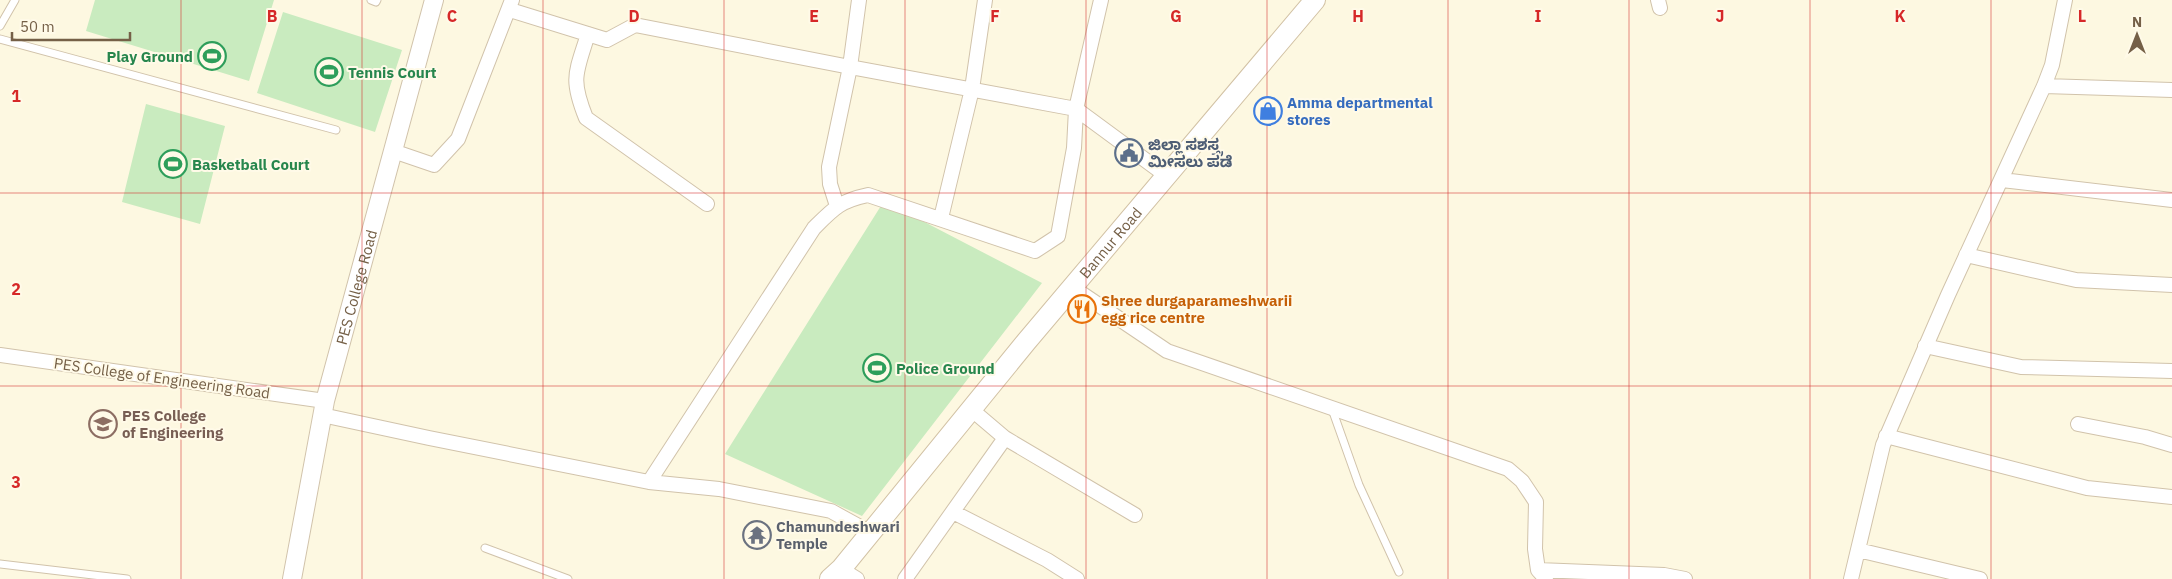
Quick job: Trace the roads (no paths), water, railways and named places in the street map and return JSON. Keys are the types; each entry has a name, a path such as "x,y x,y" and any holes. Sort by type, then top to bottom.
{"main road":[{"name":"Bannur Road","path":"843,576 871,533 1307,4"}],"street":[{"name":"PES College Road","path":"292,579 324,408 434,0"},
{"path":"837,206 830,184 829,167 850,68 859,0"},
{"path":"941,218 972,89 985,0"},
{"path":"649,482 814,228 837,206 849,199 868,195 1035,251 1058,236 1074,148 1076,109 1101,0"},
{"path":"1850,579 1886,436 1966,255 2044,86 2052,65 2065,0"},
{"path":"393,151 434,165 458,139 511,5 607,40 635,24 850,68 1076,109 1167,176"},
{"path":"588,34 575,78 577,95 586,118 707,204"},
{"path":"2044,86 2172,90"},
{"path":"2002,180 2172,200"},
{"path":"1966,255 2076,280 2172,285"},
{"path":"1072,287 1167,351 1508,469 1522,480 1536,502 1535,548 1542,574 1664,575 1685,579"},
{"path":"1925,346 2020,367 2172,371"},
{"name":"PES College of Engineering Road","path":"0,355 324,408 429,438 649,482 719,489 830,511 871,533"},
{"path":"972,410 1005,438 1135,515"},
{"path":"2078,424 2145,437 2172,445"},
{"path":"1886,436 2087,488 2172,497"},
{"path":"906,579 1005,438"},
{"path":"952,512 1047,560 1077,579"},
{"path":"1858,550 1980,579"}],"lane":[{"path":"0,26 15,0"},
{"path":"371,0 377,0"},
{"path":"0,39 336,130"},
{"path":"1331,408 1359,485 1399,572"},
{"path":"485,548 568,579"},
{"path":"0,564 80,576 127,579"}],"place":[{"name":"Play Ground","path":"212,56"},
{"name":"Tennis Court","path":"329,72"},
{"name":"Amma departmental stores","path":"1268,111"},
{"name":"ಜಿಲ್ಲಾ ಸಶಸ್ತ್ರ ಮೀಸಲು ಪಡೆ","path":"1129,153"},
{"name":"Basketball Court","path":"173,164"},
{"name":"Shree durgaparameshwarii egg rice centre","path":"1082,309"},
{"name":"Police Ground","path":"877,368"},
{"name":"PES College of Engineering","path":"103,424"},
{"name":"Chamundeshwari Temple","path":"757,535"}]}
